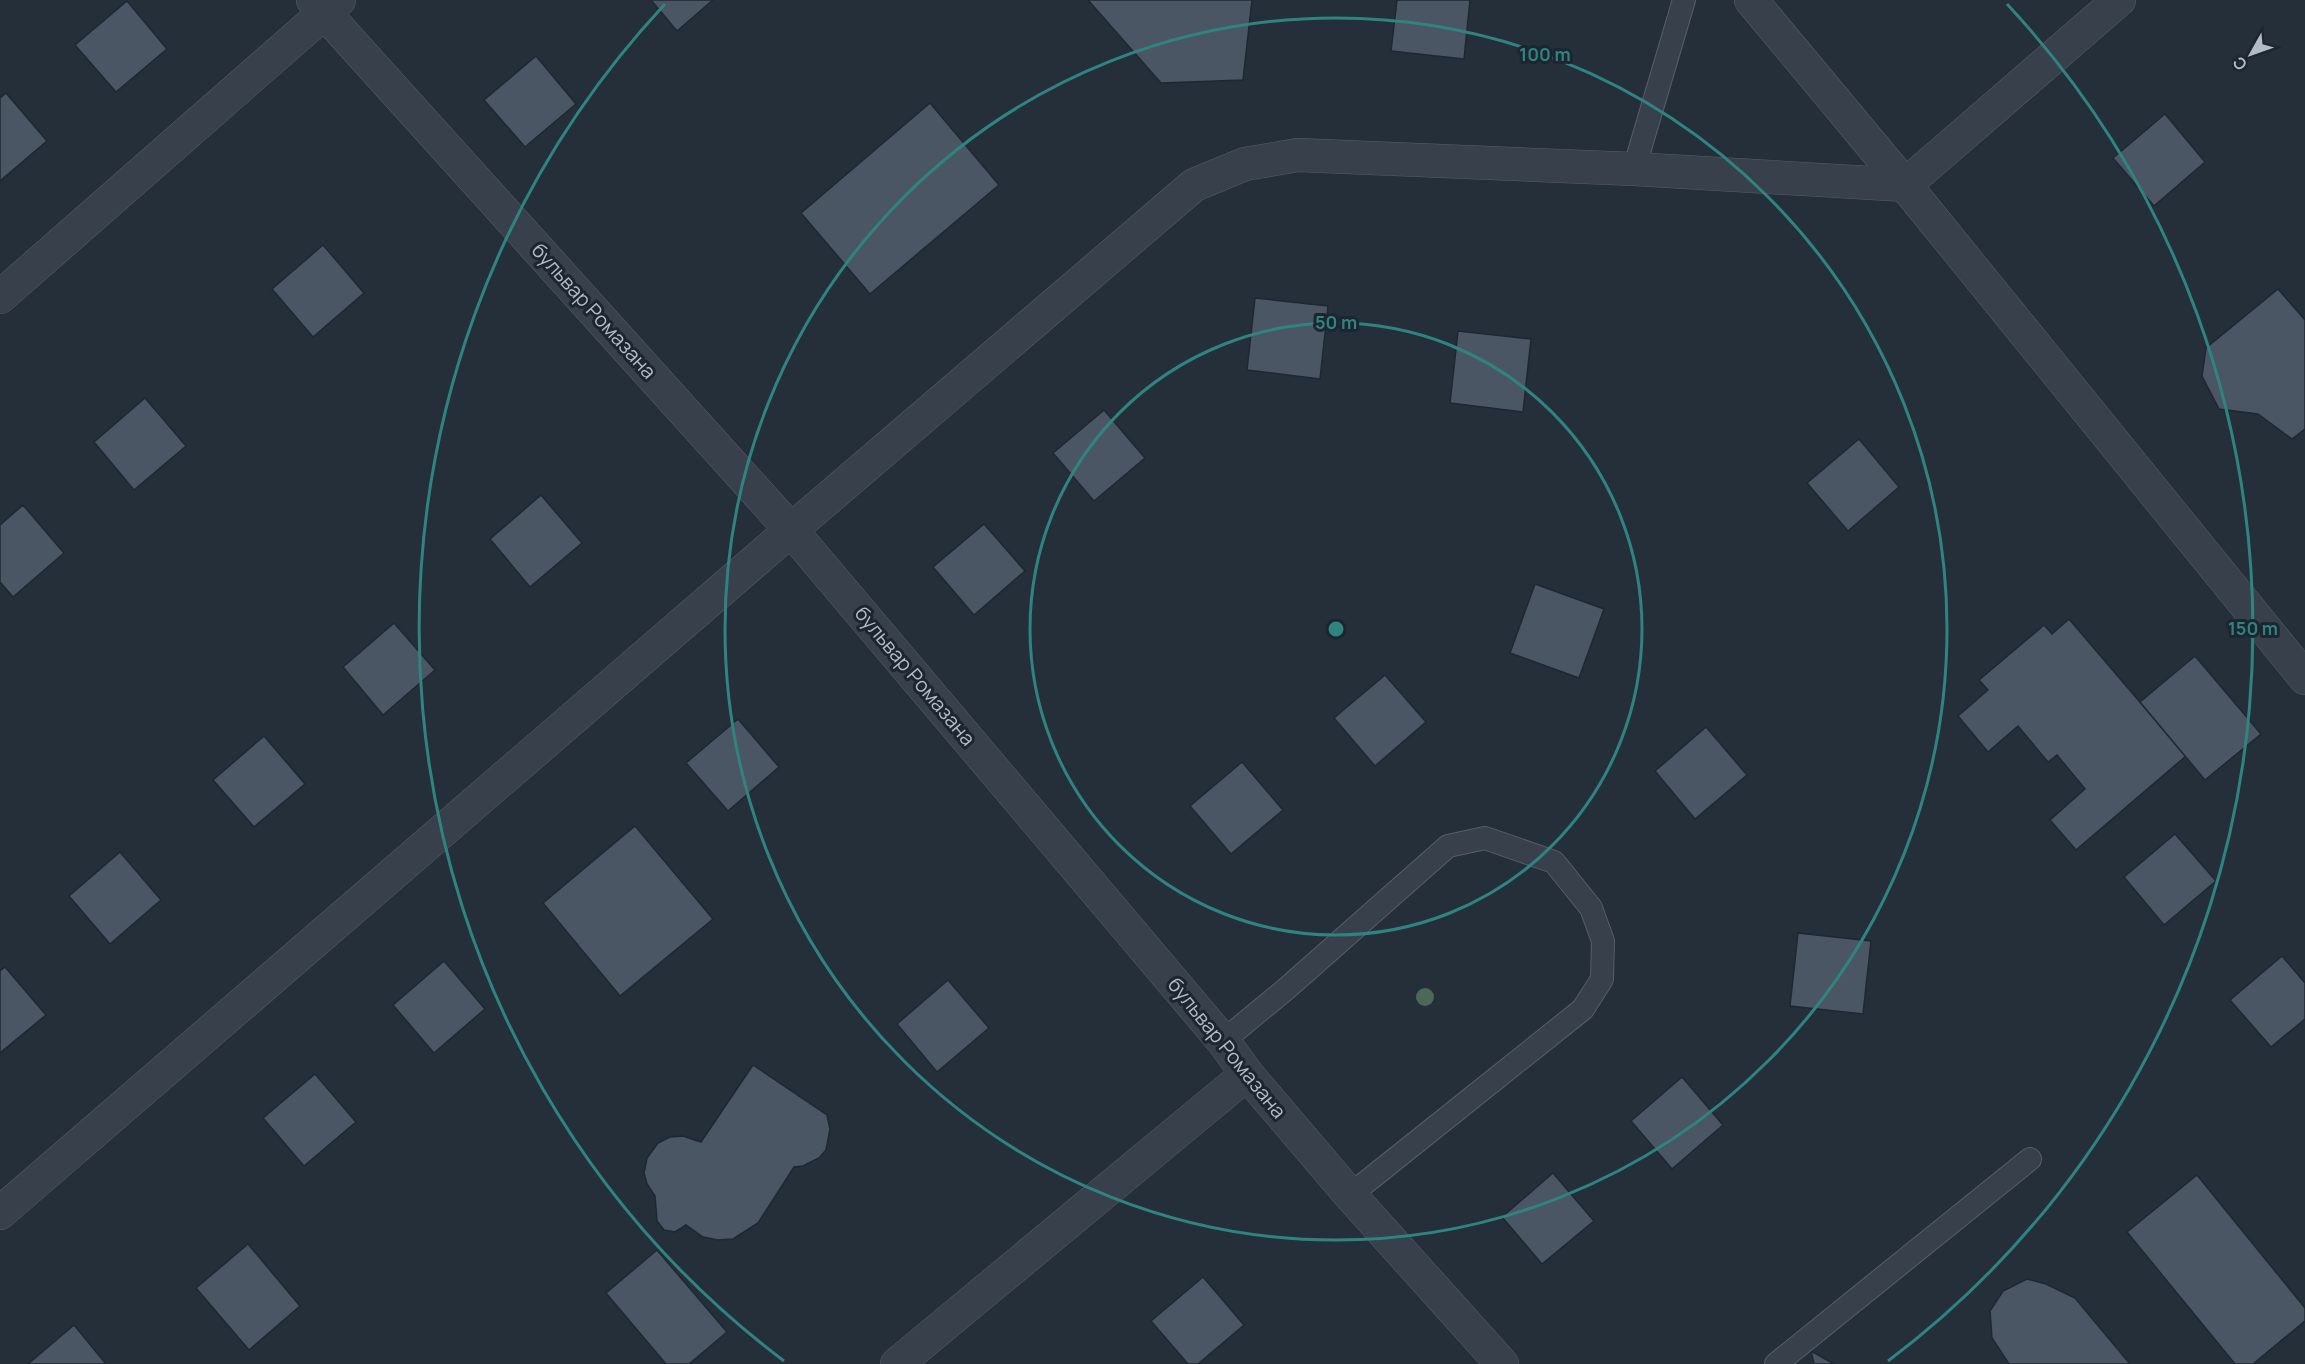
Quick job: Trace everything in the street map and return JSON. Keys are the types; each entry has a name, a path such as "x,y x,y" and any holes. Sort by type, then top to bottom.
{"street":[{"path":"1751,0 1905,185 2305,678"},
{"path":"0,1213 1194,185 1245,164 1298,155 1634,169 1905,185 2119,0"},
{"path":"0,297 326,4"},
{"name":"бульвар Ромазана","path":"326,4 791,530 1223,1041 1247,1074 1350,1195 1502,1364"},
{"path":"897,1364 1247,1074"}],"lane":[{"path":"1634,169 1684,0"},
{"path":"1223,1041 1286,989 1448,846 1485,838 1554,862 1591,908 1603,941 1602,979 1583,1009 1350,1195"},
{"path":"1776,1364 2030,1159"}],"building":[{"path":"651,0 713,0 677,31"},
{"path":"1088,0 1252,0 1243,80 1161,83"},
{"path":"1397,0 1470,0 1464,59 1391,51"},
{"path":"127,1 167,49 116,92 75,45"},
{"path":"536,56 576,104 525,147 484,100"},
{"path":"6,93 47,141 0,181 0,98"},
{"path":"930,103 999,185 870,294 801,213"},
{"path":"2165,114 2205,162 2154,206 2113,158"},
{"path":"323,245 364,293 313,337 272,289"},
{"path":"2278,289 2305,320 2305,429 2292,439 2258,414 2219,409 2202,376 2206,348"},
{"path":"1255,298 1328,306 1320,379 1247,370"},
{"path":"1458,331 1531,339 1523,412 1450,403"},
{"path":"145,398 186,446 134,490 94,442"},
{"path":"1104,410 1145,458 1094,501 1053,453"},
{"path":"1859,439 1899,487 1848,531 1807,483"},
{"path":"541,495 582,543 530,587 490,539"},
{"path":"23,505 64,553 13,597 0,582 0,525"},
{"path":"984,524 1025,571 974,615 933,567"},
{"path":"1535,584 1604,609 1579,678 1510,653"},
{"path":"2069,619 2186,756 2076,850 2050,820 2085,789 2057,755 2048,762 2018,726 1988,752 1958,716 1988,690 1979,680 2044,625 2052,634"},
{"path":"394,623 435,670 383,715 343,667"},
{"path":"2195,656 2261,734 2205,780 2140,702"},
{"path":"1385,675 1426,722 1375,766 1334,718"},
{"path":"738,719 779,767 728,811 686,763"},
{"path":"1706,727 1747,775 1695,819 1655,771"},
{"path":"264,736 305,784 254,827 213,780"},
{"path":"1242,762 1283,810 1231,854 1190,806"},
{"path":"635,826 713,919 620,996 543,903"},
{"path":"2175,834 2216,881 2164,925 2124,877"},
{"path":"120,852 161,900 110,944 69,896"},
{"path":"1798,933 1871,941 1863,1014 1790,1006"},
{"path":"2282,956 2305,983 2305,1019 2271,1047 2230,1000"},
{"path":"444,961 485,1009 434,1053 393,1005"},
{"path":"5,967 46,1015 0,1053 0,971"},
{"path":"948,980 989,1028 937,1072 897,1024"},
{"path":"753,1065 827,1115 830,1129 826,1150 819,1158 803,1166 794,1167 758,1223 733,1239 718,1240 703,1237 686,1225 675,1232 664,1230 657,1221 655,1196 647,1184 644,1173 647,1158 658,1143 670,1137 683,1136 701,1142"},
{"path":"315,1074 356,1122 304,1166 263,1118"},
{"path":"1682,1077 1723,1125 1672,1169 1631,1121"},
{"path":"1553,1173 1594,1221 1542,1264 1502,1217"},
{"path":"2197,1175 2305,1308 2305,1321 2253,1364 2235,1364 2127,1232"},
{"path":"248,1244 300,1306 249,1350 196,1288"},
{"path":"657,1250 727,1332 689,1364 666,1364 606,1293"},
{"path":"1203,1277 1244,1325 1198,1364 1188,1364 1151,1321"},
{"path":"2027,1279 2046,1284 2075,1298 2130,1364 2009,1364 1992,1338 1990,1311 2003,1291"},
{"path":"74,1325 106,1364 28,1364"},
{"path":"1811,1351 1834,1364 1814,1364"}]}
